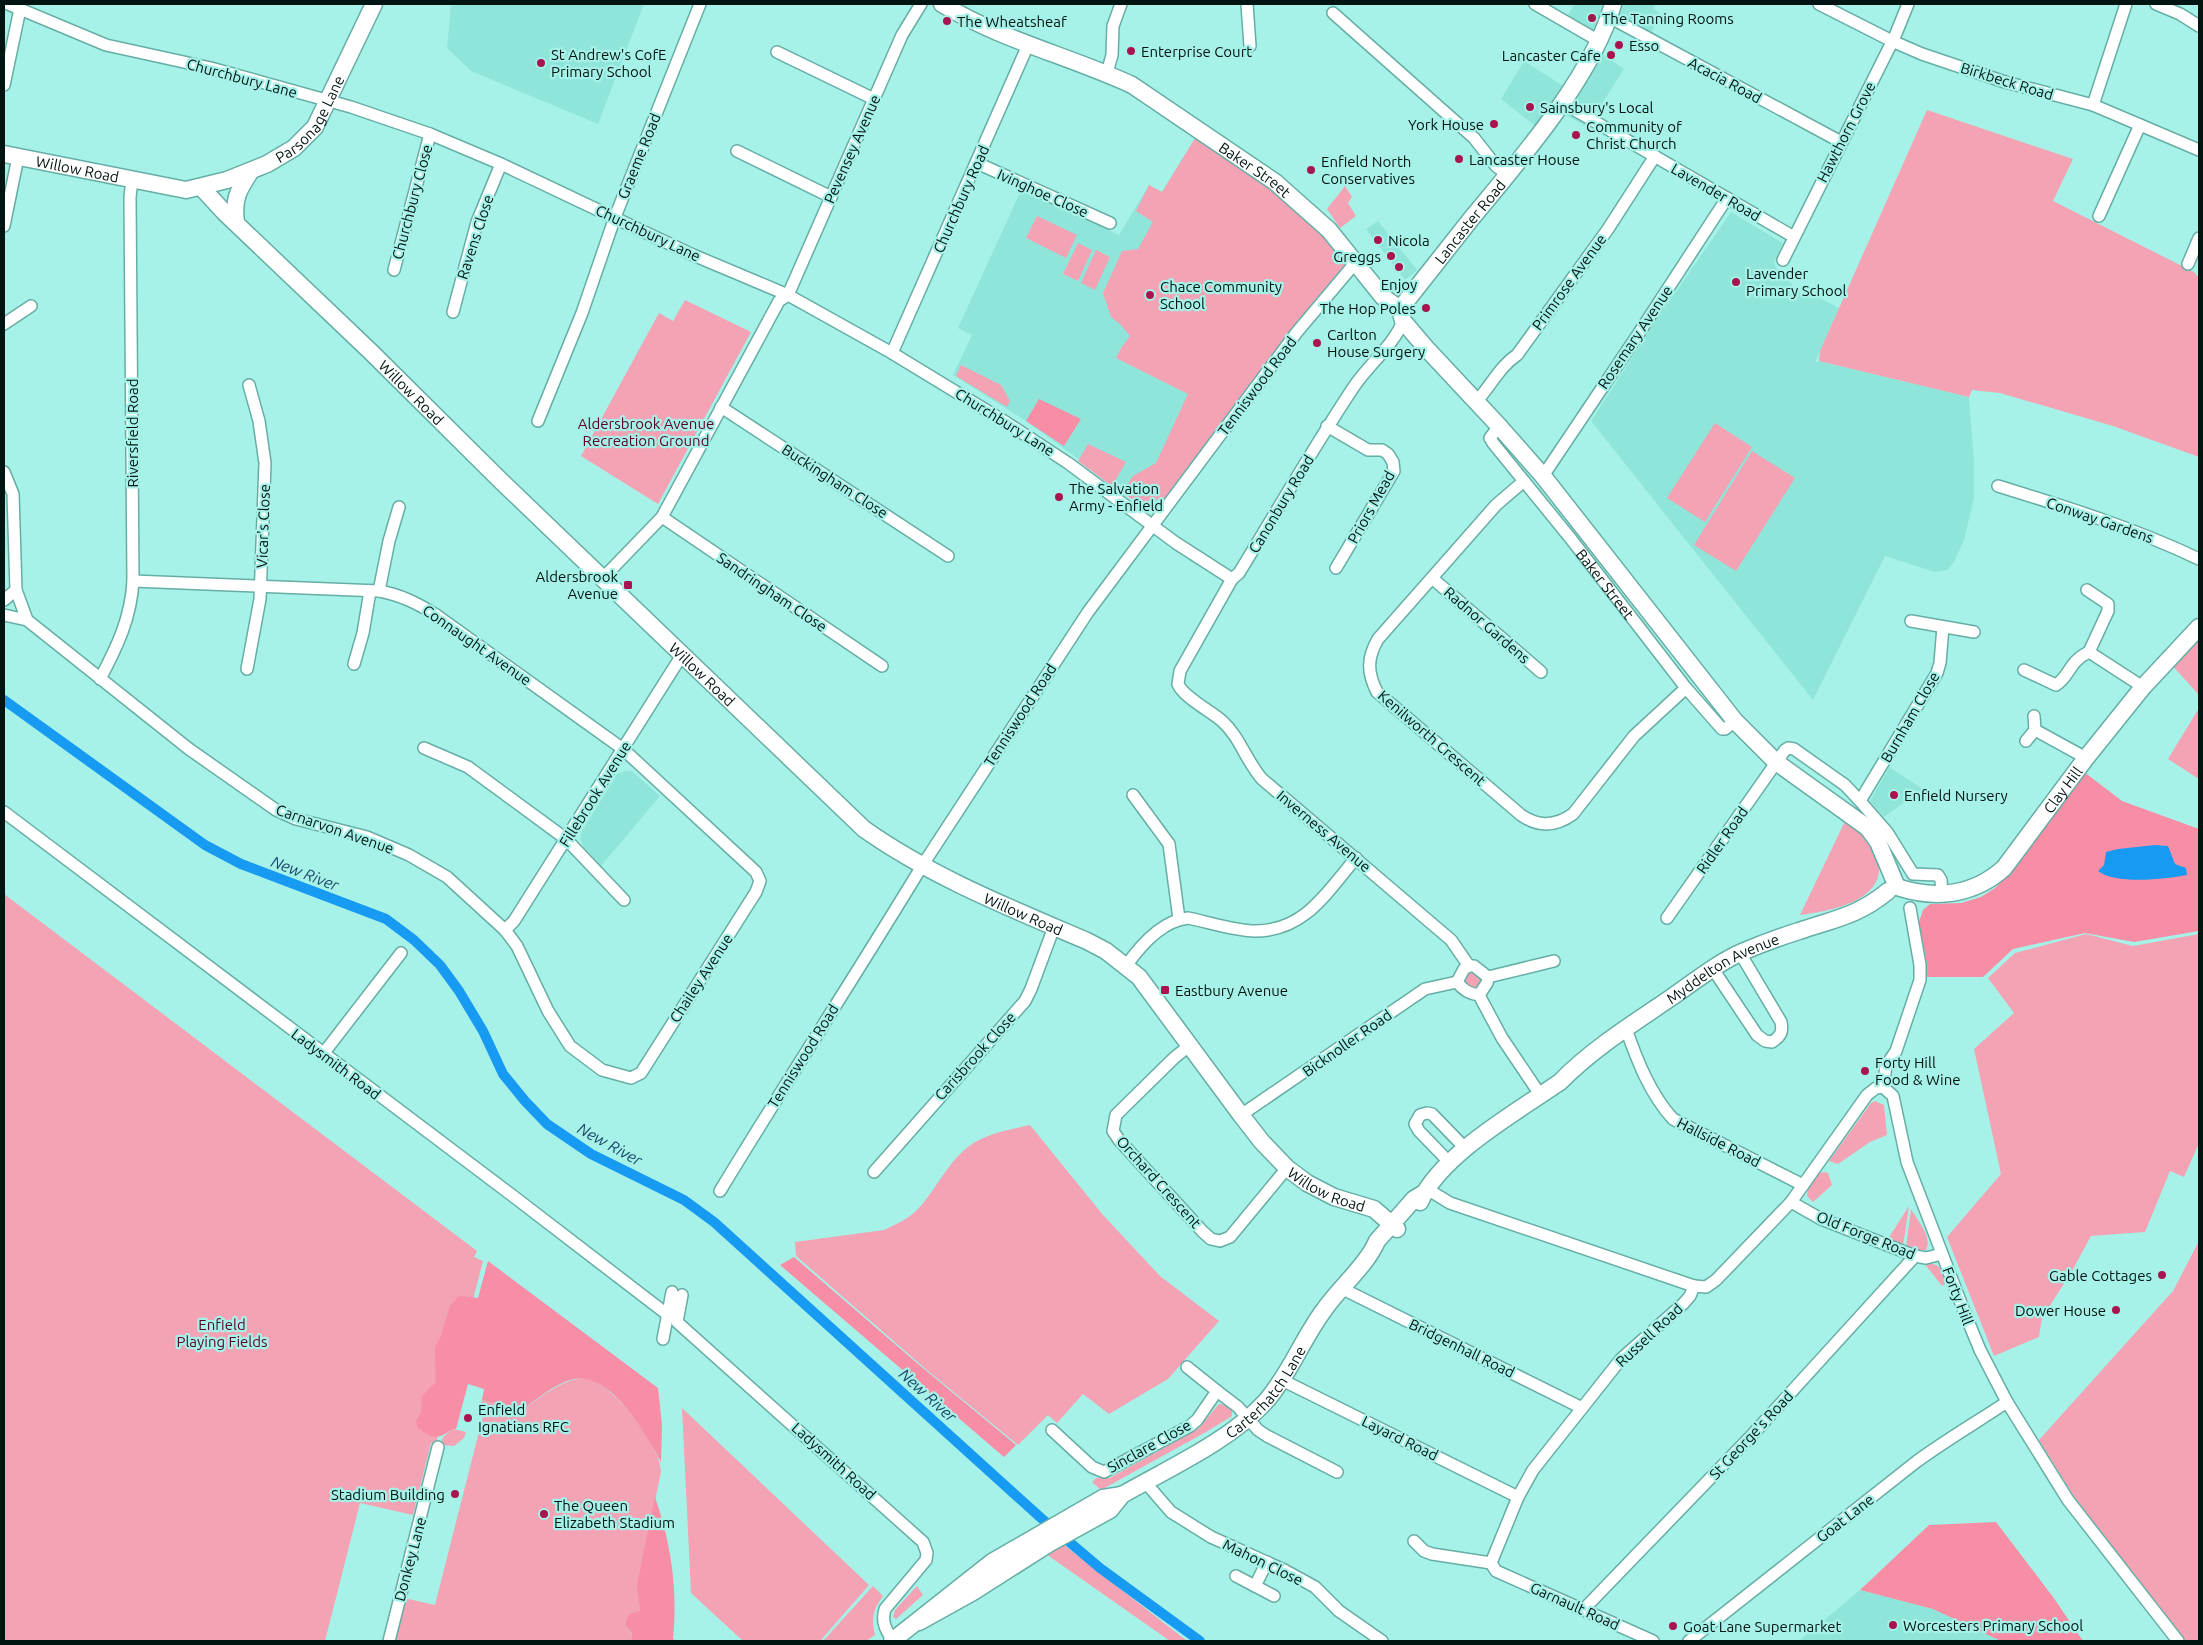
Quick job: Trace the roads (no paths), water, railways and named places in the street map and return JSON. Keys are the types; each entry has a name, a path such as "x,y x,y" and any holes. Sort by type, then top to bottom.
{"street":[{"name":"Churchbury Lane","path":"8,4 106,45 211,68 329,101 430,134 500,164 693,255 788,295 892,353 1062,458 1153,526 1221,573 1236,576"},
{"name":"Parsonage Lane","path":"201,187 251,171 283,156 306,138 315,127 329,101 374,4"},
{"name":"Graeme Road","path":"538,421 582,313 615,217 700,4"},
{"name":"Pevensey Avenue","path":"788,295 902,35 921,4"},
{"name":"Baker Street","path":"942,4 975,22 1028,45 1106,73 1132,85 1275,182 1329,230 1383,297 1402,315 1542,476 1735,721 1776,762 1868,828 1878,842 1889,866 1893,885"},
{"path":"1106,73 1112,55 1113,26 1121,4"},
{"path":"1247,4 1250,46"},
{"path":"1535,4 1599,41"},
{"name":"Birkbeck Road","path":"1819,4 1922,54 2005,82 2093,105 2199,150"},
{"name":"Hawthorn Grove","path":"1783,260 1892,41 1908,4"},
{"path":"2093,105 2126,4"},
{"path":"2156,4 2180,14 2199,26"},
{"path":"4,85 20,9"},
{"name":"Lancaster Road","path":"1402,315 1561,102 1599,41 1611,10"},
{"name":"Acacia Road","path":"1611,10 1841,142"},
{"path":"1333,14 1474,138 1496,166 1508,175"},
{"name":"Churchbury Road","path":"892,353 1028,45"},
{"path":"777,52 874,99"},
{"name":"Lavender Road","path":"1561,102 1794,237"},
{"path":"2099,216 2140,125"},
{"name":"Churchbury Close","path":"394,270 430,134"},
{"path":"737,151 831,197"},
{"path":"4,226 11,156"},
{"name":"Willow Road","path":"11,156 175,189 186,190 201,187 682,655 864,829 922,866 963,887 1106,951 1126,966 1139,977 1262,1142 1287,1168 1308,1183 1334,1197 1374,1209 1394,1227"},
{"name":"Primrose Avenue","path":"1476,402 1509,360 1522,347 1608,229 1655,156"},
{"name":"Ivinghoe Close","path":"977,163 1110,223"},
{"name":"Ravens Close","path":"453,312 477,222 500,164"},
{"path":"236,223 234,203 240,187 251,171"},
{"name":"Riversfield Road","path":"100,679 127,621 132,601 130,205 132,180"},
{"name":"Rosemary Avenue","path":"1542,476 1640,333 1728,198"},
{"path":"2188,264 2199,238"},
{"name":"Tenniswood Road","path":"720,1192 779,1093 899,906 922,866 1088,612 1297,332 1356,262"},
{"path":"603,578 662,517 779,301 788,295"},
{"path":"4,324 31,306"},
{"name":"Canonbury Road","path":"1184,693 1178,684 1180,672 1327,426 1365,370 1396,336 1402,315"},
{"name":"Vicar's Close","path":"247,668 261,587 265,463 259,421 248,385"},
{"name":"Buckingham Close","path":"721,406 948,556"},
{"name":"Priors Mead","path":"1327,426 1368,450 1382,450 1388,454 1393,462 1394,471 1336,568"},
{"name":"Baker Street","path":"1499,426 1490,438 1686,688 1722,728 1725,729 1735,721"},
{"path":"4,472 13,494 16,590 27,620"},
{"name":"Kenilworth Crescent","path":"1524,481 1496,505 1378,639 1371,651 1369,663 1370,678 1377,692 1529,820 1537,823 1556,824 1573,814 1634,736 1686,688"},
{"name":"Conway Gardens","path":"1998,486 2100,518 2166,543 2199,559"},
{"path":"354,664 399,507"},
{"name":"Sandringham Close","path":"662,517 882,666"},
{"name":"Radnor Gardens","path":"1432,578 1541,672"},
{"name":"Connaught Avenue","path":"133,581 375,591 396,594 411,600 436,615 623,749 756,872"},
{"path":"4,600 16,590"},
{"path":"2024,670 2056,685 2061,682 2072,664 2079,657 2089,652 2108,611 2108,604 2087,590"},
{"path":"4,615 27,620"},
{"name":"Carnarvon Avenue","path":"27,620 189,749 268,805 296,819 368,838 409,855 448,877 505,930 524,958 548,1011 570,1046 602,1070 631,1078"},
{"path":"1911,621 1974,632"},
{"name":"Clay Hill","path":"1893,885 1927,894 1959,892 1979,885 2004,868 2086,758 2143,687 2199,626"},
{"name":"Burnham Close","path":"1860,801 1937,673 1940,663 1943,627"},
{"path":"2089,652 2143,687"},
{"name":"Fillebrook Avenue","path":"505,930 514,921 682,655"},
{"name":"Inverness Avenue","path":"1184,693 1229,728 1241,744 1251,766 1262,779 1451,940 1469,966 1474,966 1488,977"},
{"path":"2026,741 2035,730 2034,716"},
{"path":"2035,730 2086,758"},
{"path":"424,748 468,767 566,839 624,900"},
{"path":"1776,762 1785,750 1788,748 1794,749 1845,785 1888,832 1913,874 1938,875 1941,880 1942,893"},
{"name":"Ridler Road","path":"1667,918 1776,762"},
{"path":"1133,795 1169,844 1179,919"},
{"name":"Ladysmith Road","path":"4,812 668,1315 677,1293 677,1322 923,1542 927,1553 926,1560 885,1609 884,1625 893,1641"},
{"path":"1126,966 1148,938 1179,919 1188,918 1255,931 1282,928 1299,920 1316,905 1356,858"},
{"name":"Chailey Avenue","path":"631,1078 641,1072 756,892 760,881 756,872"},
{"name":"Myddelton Avenue","path":"1426,1191 1465,1148 1560,1082 1570,1071 1626,1028 1713,969 1740,953 1799,931 1848,916 1866,907 1893,885"},
{"path":"1426,1191 1450,1204 1694,1286 1706,1286 1716,1280 1792,1202 1867,1095 1876,1088 1883,1087 1886,1066 1896,1051 1920,980 1920,965 1910,908"},
{"name":"Carisbrook Close","path":"874,1172 1025,1001 1054,927"},
{"path":"323,1054 401,953"},
{"path":"1713,969 1757,1035 1765,1041 1772,1042 1780,1037 1783,1030 1781,1022 1740,953"},
{"path":"1479,995 1487,983 1488,977 1554,961"},
{"path":"1469,966 1464,968 1458,982 1462,988 1471,994 1479,995"},
{"name":"Bicknoller Road","path":"1241,1115 1425,989 1458,982"},
{"path":"1479,995 1502,1038 1537,1090"},
{"name":"Hallside Road","path":"1626,1028 1633,1050 1660,1105 1673,1119 1803,1185"},
{"name":"Orchard Crescent","path":"1190,1045 1174,1058 1116,1115 1113,1131 1120,1140 1203,1232 1211,1239 1220,1241 1230,1236 1287,1168"},
{"name":"Myddelton Avenue","path":"1506,1118 1513,1107 1558,1074 1570,1071"},
{"name":"Forty Hill","path":"1883,1087 1893,1096 1907,1162 1942,1254 1980,1350 2007,1402 2068,1500 2178,1641"},
{"path":"1450,1163 1418,1130 1415,1124 1420,1115 1432,1114 1465,1148"},
{"name":"Carterhatch Lane","path":"893,1641 919,1622 973,1592 1047,1538 1072,1524 1110,1510 1122,1495 1236,1429 1268,1399 1282,1380 1309,1331 1341,1288 1374,1249 1377,1241 1420,1203 1426,1191"},
{"name":"Old Forge Road","path":"1792,1202 1821,1219 1915,1256 1926,1258 1942,1254"},
{"name":"St George's Road","path":"1583,1610 1759,1427 1915,1256"},
{"name":"Russell Road","path":"1494,1567 1518,1497 1533,1470 1621,1359 1687,1300 1694,1286"},
{"name":"Bridgenhall Road","path":"1341,1288 1582,1408"},
{"path":"663,1339 668,1315"},
{"path":"1187,1367 1249,1418 1258,1430 1337,1472"},
{"name":"Layard Road","path":"1282,1380 1518,1497"},
{"name":"Sinclare Close","path":"1052,1430 1092,1467 1104,1472 1190,1426 1197,1420 1217,1391"},
{"name":"Goat Lane","path":"1689,1641 1916,1462 1946,1440 1960,1434 2007,1402"},
{"name":"Donkey Lane","path":"389,1641 438,1447"},
{"name":"Mahon Close","path":"1145,1482 1171,1512 1211,1537 1267,1562 1315,1587 1339,1611 1371,1627 1382,1641"},
{"name":"Garnault Road","path":"1414,1541 1424,1551 1432,1554 1494,1567 1653,1641"},
{"path":"1255,1586 1267,1562"},
{"path":"1236,1576 1274,1596"}],"water":[{"path":"2155,845 2168,846 2175,864 2186,868 2187,875 2141,880 2116,878 2098,871 2104,865 2106,852"}],"waterway":[{"name":"New River","path":"4,700 205,845 241,864 386,919 414,940 440,965 459,991 483,1031 503,1074 547,1124 591,1154 684,1200 714,1222 1041,1518 1100,1568 1200,1641"}],"place":[{"name":"The Tanning Rooms","path":"1592,18"},
{"name":"The Wheatsheaf","path":"947,21"},
{"name":"Esso","path":"1619,45"},
{"name":"Enterprise Court","path":"1131,51"},
{"name":"Lancaster Cafe","path":"1611,55"},
{"name":"St Andrew's CofE Primary School","path":"541,63"},
{"name":"Sainsbury's Local","path":"1530,107"},
{"name":"York House","path":"1494,124"},
{"name":"Community of Christ Church","path":"1576,135"},
{"name":"Lancaster House","path":"1459,159"},
{"name":"Enfield North Conservatives","path":"1311,170"},
{"name":"Nicola","path":"1378,240"},
{"name":"Greggs","path":"1391,256"},
{"name":"Enjoy","path":"1399,267"},
{"name":"Lavender Primary School","path":"1736,282"},
{"name":"Chace Community School","path":"1150,295"},
{"name":"The Hop Poles","path":"1426,308"},
{"name":"Carlton House Surgery","path":"1317,343"},
{"name":"The Salvation Army - Enfield","path":"1059,497"},
{"name":"Aldersbrook Avenue","path":"628,585"},
{"name":"Enfield Nursery","path":"1894,795"},
{"name":"Eastbury Avenue","path":"1165,990"},
{"name":"Forty Hill Food & Wine","path":"1865,1071"},
{"name":"Gable Cottages","path":"2162,1275"},
{"name":"Dower House","path":"2116,1310"},
{"name":"Enfield Ignatians RFC","path":"468,1418"},
{"name":"Stadium Building","path":"455,1494"},
{"name":"The Queen Elizabeth Stadium","path":"544,1514"},
{"name":"Worcesters Primary School","path":"1893,1625"},
{"name":"Goat Lane Supermarket","path":"1673,1626"}],"park label":[{"name":"Aldersbrook Avenue Recreation Ground","path":"646,432"},
{"name":"Enfield Playing Fields","path":"222,1332"}]}
